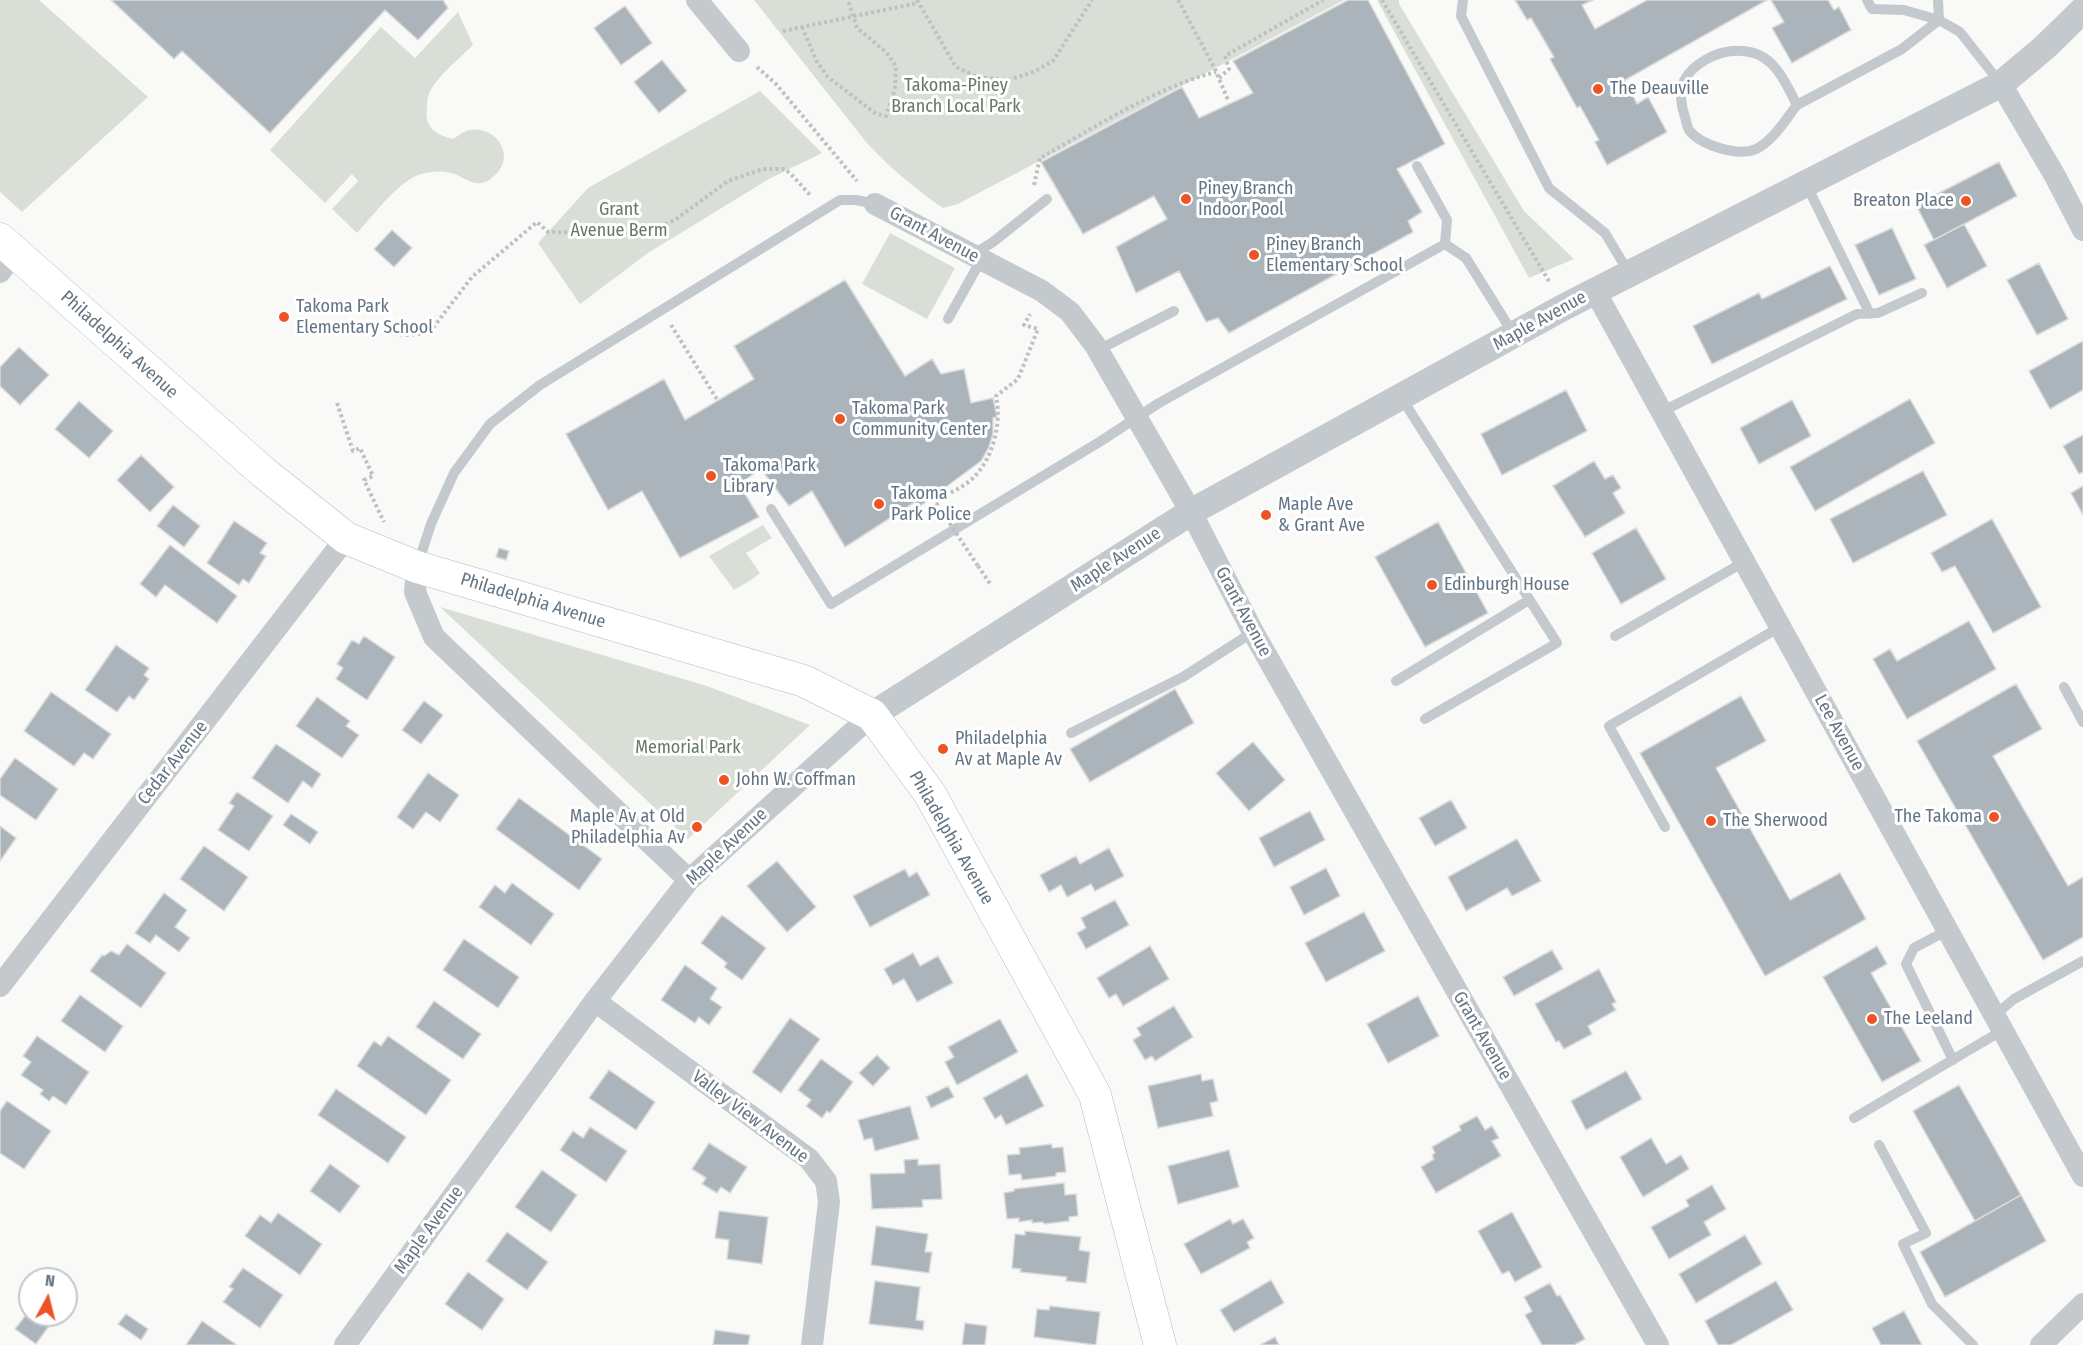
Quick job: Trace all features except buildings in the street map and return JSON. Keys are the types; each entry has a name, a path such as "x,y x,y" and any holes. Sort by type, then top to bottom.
{"main road":[{"name":"Philadelphia Avenue","path":"5,255 263,472 346,538 417,567 804,681 872,715 930,794 1095,1095 1160,1345"}],"street":[{"path":"697,0 738,51"},
{"name":"Maple Avenue","path":"345,1345 595,1001 689,880 872,715 1191,512 1595,291 2001,84 2045,47 2083,10"},
{"path":"2001,84 2055,176 2083,230"},
{"name":"Grant Avenue","path":"874,204 1042,291 1070,312 1098,350 1191,512 1253,632 1658,1345"},
{"name":"Lee Avenue","path":"1595,291 2083,1176"},
{"name":"Cedar Avenue","path":"0,986 346,538"},
{"path":"417,567 415,592 434,637 689,880"},
{"name":"Valley View Avenue","path":"595,1001 809,1159 826,1180 829,1202 812,1345"},
{"path":"2041,1345 2083,1304"}],"lane":[{"path":"1463,0 1461,16 1548,188 1605,233 1629,274"},
{"path":"1868,0 1872,9 1904,10 1939,20 1960,32 2001,84"},
{"path":"1938,0 1939,20"},
{"path":"1797,105 1773,62 1748,50 1724,52 1698,64 1684,81 1681,105 1689,130 1714,147 1740,152 1756,149 1768,140 1797,105 1902,49 1939,20"},
{"path":"1417,166 1447,220 1445,244"},
{"path":"1806,184 1870,314"},
{"path":"948,320 977,257 1047,199"},
{"path":"417,567 431,525 454,473 490,424 540,385 840,200 856,200 874,204"},
{"path":"1445,244 1466,258 1514,335"},
{"path":"771,509 831,604 1138,418 1159,403 1445,244"},
{"path":"1661,412 1857,314 1878,313 1922,293"},
{"path":"1098,350 1174,310"},
{"path":"1401,397 1557,643 1425,719"},
{"path":"1615,636 1744,562"},
{"path":"1396,681 1529,600"},
{"path":"1665,827 1609,726 1780,627"},
{"path":"1071,733 1183,677 1253,632"},
{"path":"2064,687 2083,722"},
{"path":"1948,930 1914,948 1906,964 1953,1060"},
{"path":"1854,1118 1953,1060 1999,1022 2014,999 2083,961"},
{"path":"1879,1145 1926,1233 1903,1244 1932,1304 1973,1345"}],"path":[{"path":"802,27 817,62 828,77 876,114 886,116 895,89 896,66 886,52 857,28 848,0"},
{"path":"783,31 917,1 956,67 977,77 1008,80 1033,72 1053,61 1092,0"},
{"path":"1178,0 1228,100"},
{"path":"1219,78 1229,69 1225,56 1323,0"},
{"path":"1382,0 1554,290"},
{"name":"Grant Avenue","path":"738,51 776,84 874,204"},
{"path":"1030,213 1040,158 1111,118 1190,79 1216,72"},
{"path":"388,333 407,335 429,333 472,277 537,222 548,232 622,233 656,228 675,220 728,181 763,169 784,169 813,199 820,194"},
{"path":"849,181 856,180"},
{"path":"662,311 718,401"},
{"path":"991,585 934,499 972,479 990,455 999,411 996,396 1018,379 1038,329 1024,325 1030,314"},
{"path":"336,403 353,451 360,447 372,473 373,476 364,480 385,525"}],"green space":[{"path":"0,0 39,0 148,97 22,212 0,192"},
{"name":"Takoma-Piney Branch Local Park","path":"754,0 1344,0 958,204 943,208 903,177 866,142"},
{"path":"1377,0 1399,0 1399,4 1524,211 1574,259 1529,278"},
{"path":"458,12 473,45 432,88 427,99 427,120 429,125 441,135 453,139 469,130 488,132 501,144 504,152 501,168 489,180 480,183 471,182 448,172 421,174 412,178 395,191 357,233 332,209 358,181 352,174 325,203 270,150 381,27 415,58"},
{"name":"Grant Avenue Berm","path":"760,91 822,153 769,179 648,253 580,304 538,243 588,188"},
{"path":"890,233 955,268 927,319 862,284"},
{"path":"763,525 772,538 746,553 760,573 734,590 709,556"},
{"name":"Memorial Park","path":"440,607 707,686 810,725 688,839"}],"place":[{"name":"The Deauville","path":"1598,89"},
{"name":"Piney Branch Indoor Pool","path":"1186,199"},
{"name":"Breaton Place","path":"1966,201"},
{"name":"Piney Branch Elementary School","path":"1254,255"},
{"name":"Takoma Park Elementary School","path":"284,317"},
{"name":"Takoma Park Community Center","path":"840,419"},
{"name":"Takoma Park Library","path":"711,476"},
{"name":"Takoma Park Police","path":"879,504"},
{"name":"Maple Ave & Grant Ave","path":"1266,515"},
{"name":"Edinburgh House","path":"1432,585"},
{"name":"Philadelphia Av at Maple Av","path":"943,749"},
{"name":"John W. Coffman","path":"724,780"},
{"name":"The Takoma","path":"1994,817"},
{"name":"The Sherwood","path":"1711,821"},
{"name":"Maple Av at Old Philadelphia Av","path":"697,827"},
{"name":"The Leeland","path":"1872,1019"}]}
